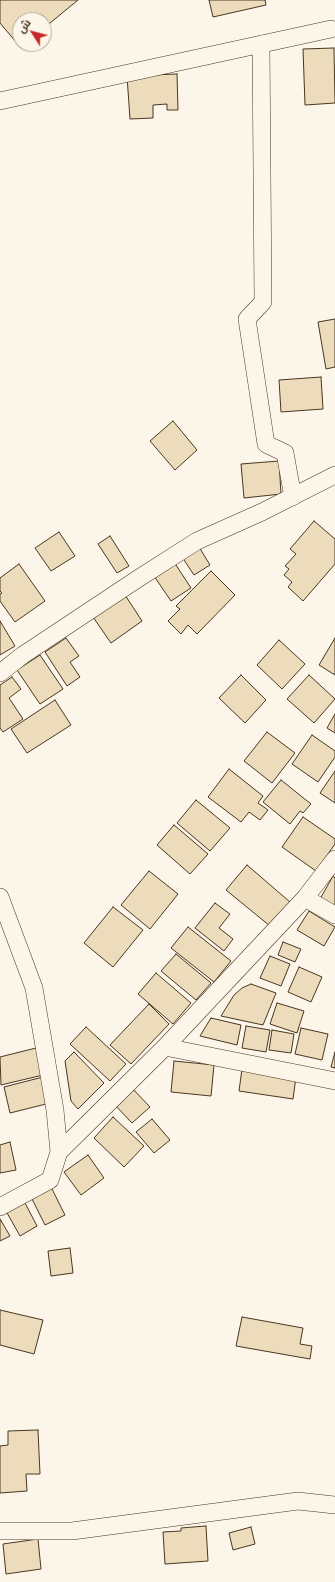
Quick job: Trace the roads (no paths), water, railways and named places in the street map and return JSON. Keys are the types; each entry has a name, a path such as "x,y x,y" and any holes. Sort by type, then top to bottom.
{"street":[{"path":"0,101 331,29"},
{"path":"261,44 264,302 247,319 266,444 285,453 293,497"},
{"path":"0,673 23,655 132,582 197,542 293,497 335,475"},
{"path":"59,1152 165,1047 305,898 335,859"},
{"path":"0,898 34,988 55,1110 59,1152 50,1180 0,1207"},
{"path":"305,898 335,915"},
{"path":"165,1047 335,1080"},
{"path":"0,1531 72,1531 298,1501 335,1505"}]}
